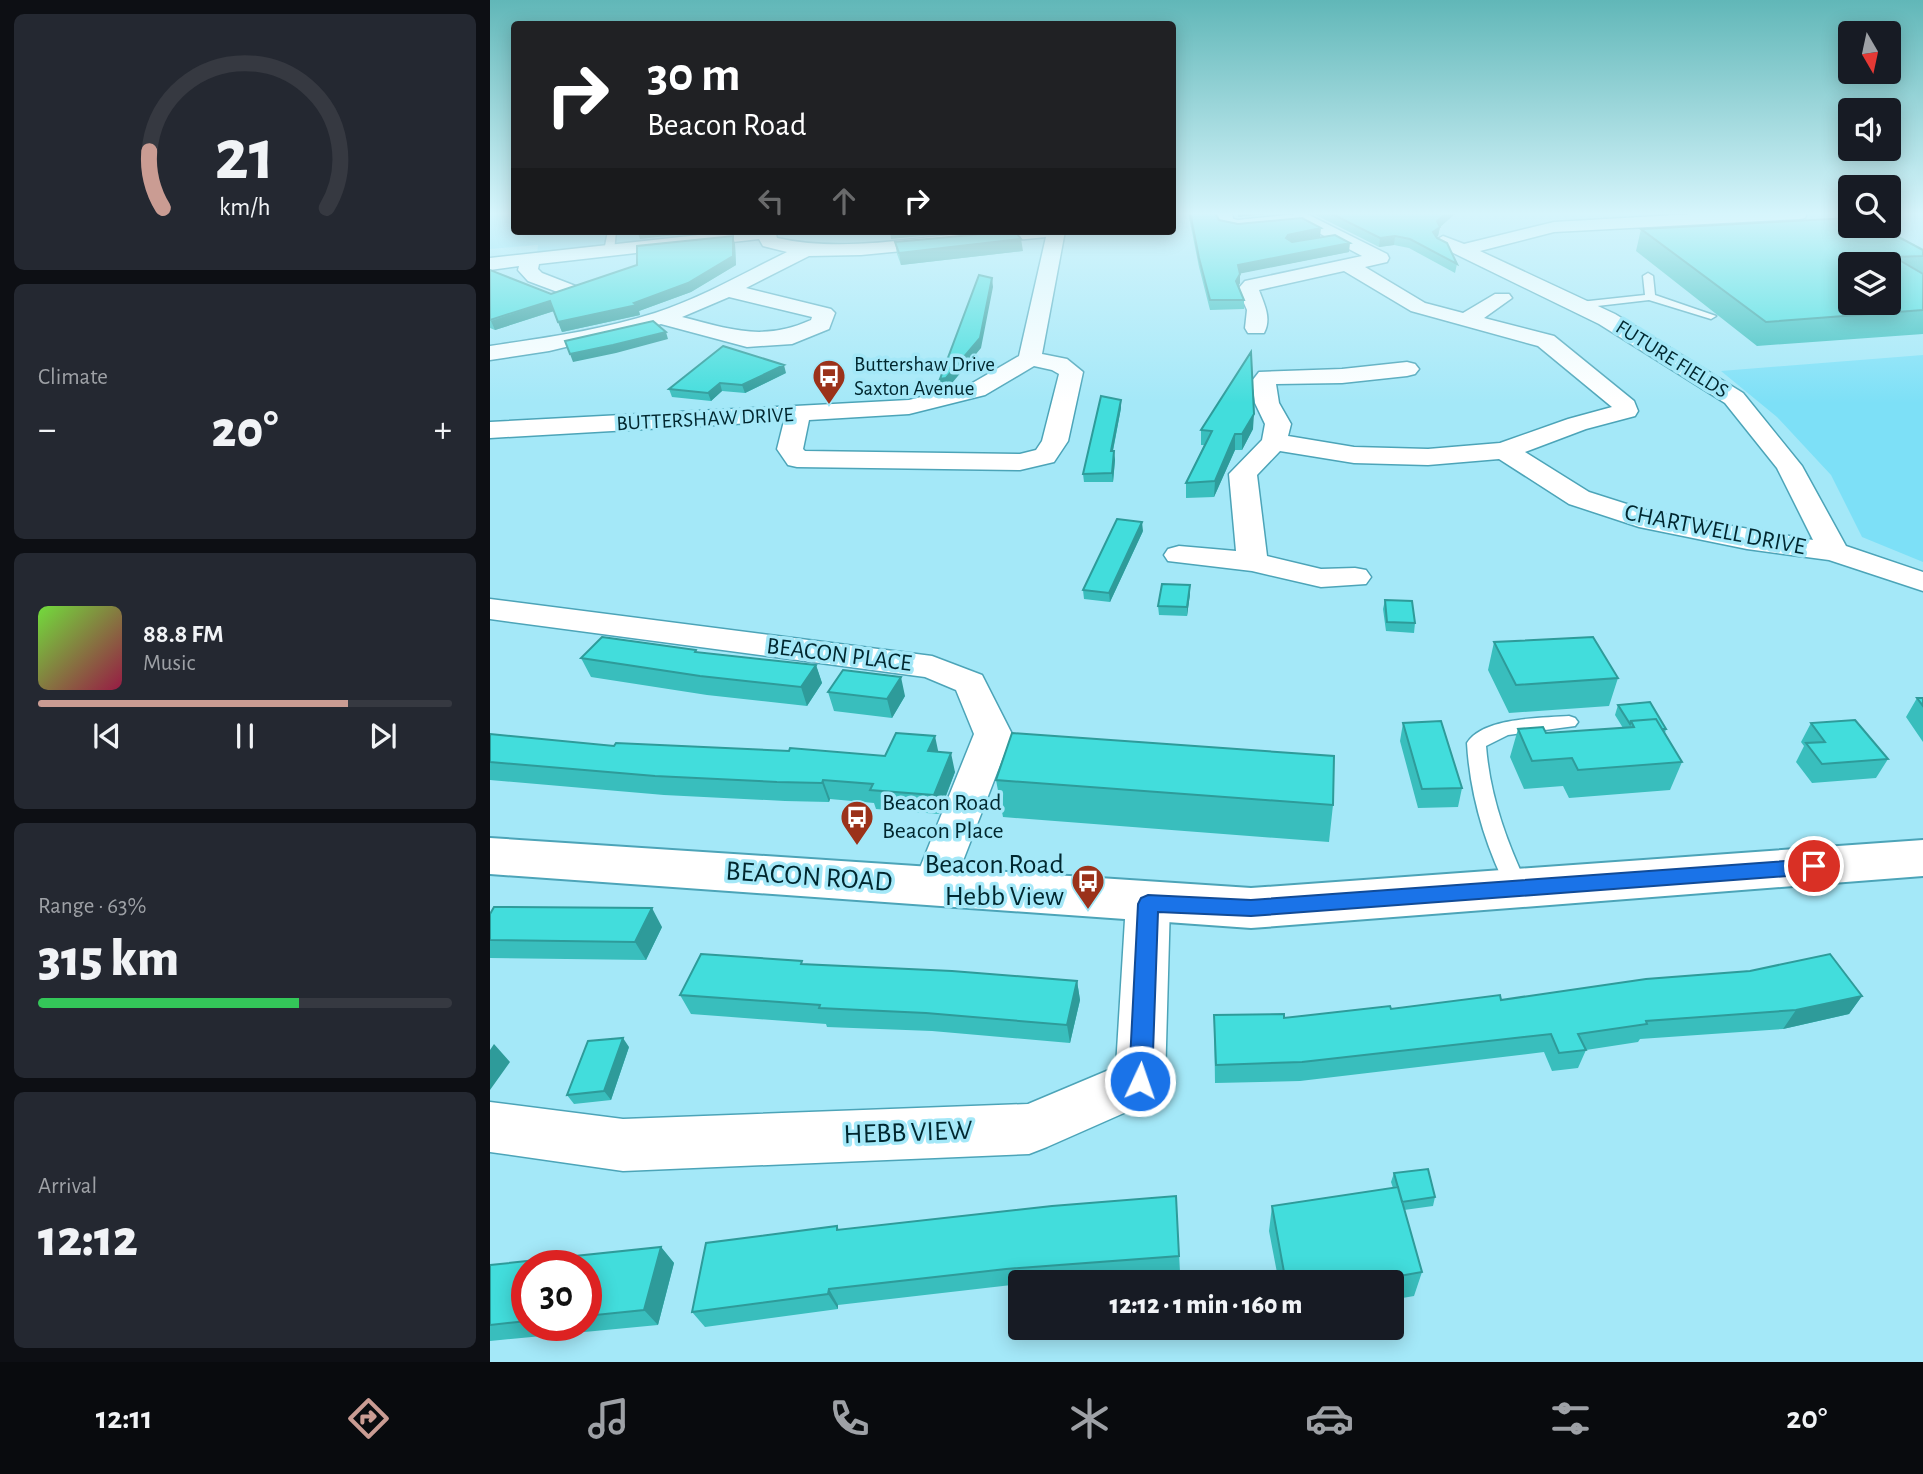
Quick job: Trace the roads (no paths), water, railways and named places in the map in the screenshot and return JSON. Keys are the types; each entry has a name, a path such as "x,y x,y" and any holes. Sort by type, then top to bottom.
{"main road":[{"name":"BEACON ROAD","path":"490,856 934,885 1148,904 1251,908 1923,858"}],"street":[{"path":"532,297 566,289 534,276"},
{"path":"490,353 549,344 661,318 755,276"},
{"path":"799,414 790,449 797,458 1020,461 1045,456 1055,441 1071,372 1059,364 1031,359 1047,276"},
{"path":"1233,276 1252,285"},
{"path":"1256,330 1257,310 1248,289 1252,285 1294,276"},
{"path":"1274,442 1354,455 1428,457 1504,451 1577,424 1626,411 1625,406 1546,341 1418,307 1365,276"},
{"name":"FUTURE FIELDS","path":"1517,276 1580,305 1652,345 1734,398 1789,466 1834,552"},
{"path":"661,318 747,340 792,337 821,324 824,313 727,290"},
{"path":"1466,320 1503,298"},
{"name":"BUTTERSHAW DRIVE","path":"490,430 909,407 977,390 1031,359"},
{"path":"1252,562 1243,474 1274,442 1278,424 1267,403 1264,381 1267,377 1342,376 1412,370"},
{"name":"CHARTWELL DRIVE","path":"1504,451 1579,498 1649,521 1747,540 1834,552 1923,582"},
{"path":"1179,555 1252,562 1321,578 1361,576"},
{"name":"BEACON PLACE","path":"490,609 932,667 970,683 999,737 934,885"},
{"name":"HEBB VIEW","path":"490,1127 623,1144 1029,1129 1140,1081 1148,904"}],"lane":[{"path":"1648,276 1650,297"},
{"path":"1580,305 1650,297 1711,316"},
{"path":"1518,888 1502,857 1485,805 1476,743 1485,735 1503,730 1569,722"}],"place":[{"name":"Buttershaw Drive Saxton Avenue","path":"829,406"},
{"name":"Beacon Road Beacon Place","path":"857,847"},
{"name":"Beacon Road Hebb View","path":"1088,911"}]}
